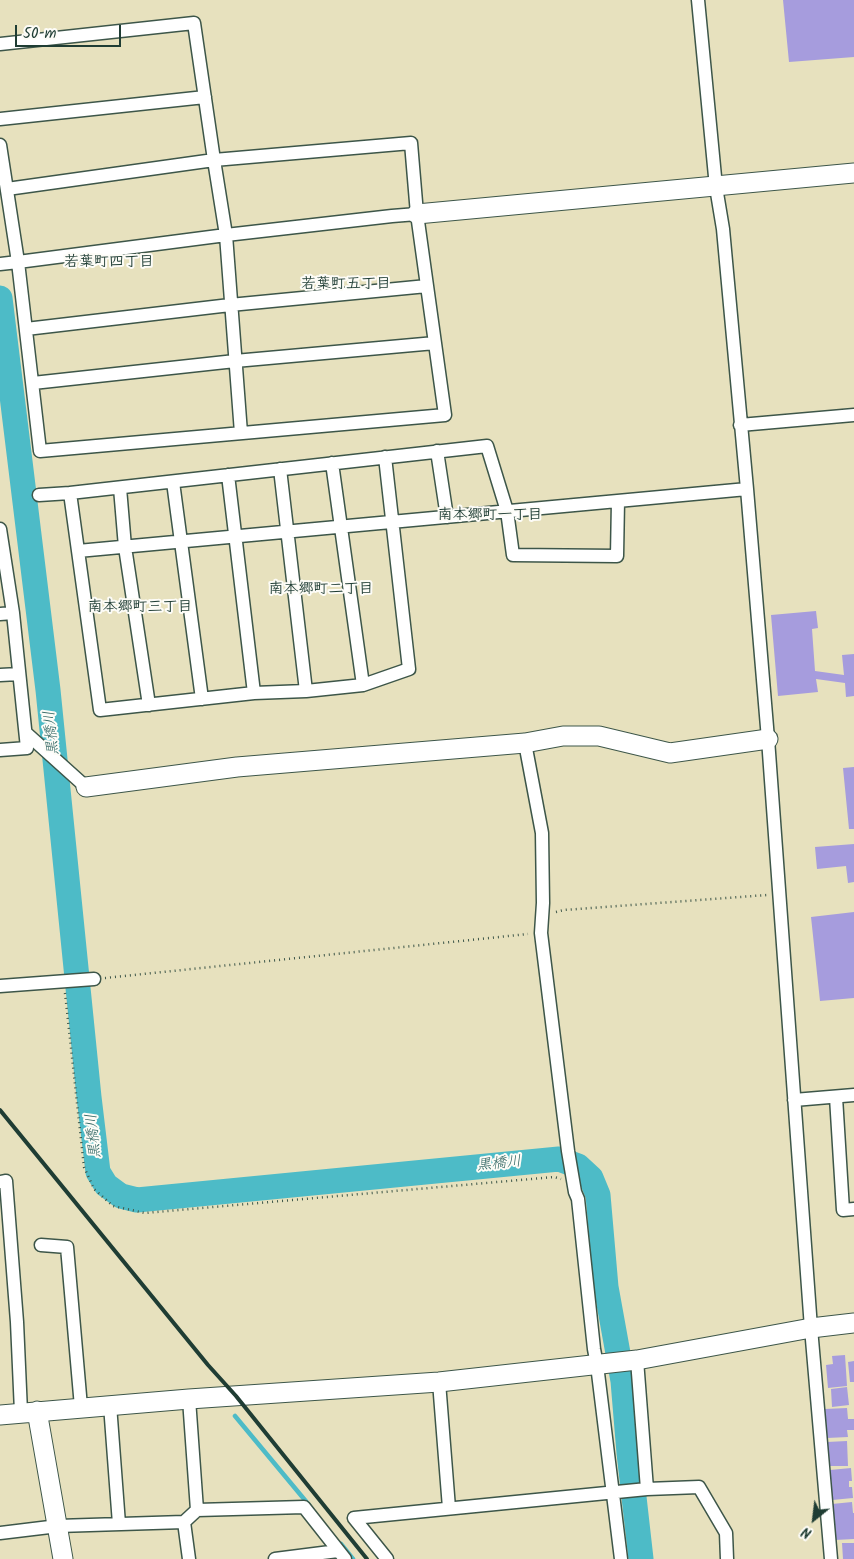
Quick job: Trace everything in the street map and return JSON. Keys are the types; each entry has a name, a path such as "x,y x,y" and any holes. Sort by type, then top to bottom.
{"street":[{"path":"698,0 716,187 723,229 747,489 768,740 810,1328 831,1559"},
{"path":"0,44 194,24 226,235 241,433"},
{"path":"0,119 205,98"},
{"path":"0,145 18,262 40,451 446,415 417,214 411,143 214,160 7,189"},
{"path":"0,264 392,216 716,187 854,172"},
{"path":"26,328 230,305 427,286"},
{"path":"33,383 235,361 435,343"},
{"path":"740,425 854,416"},
{"path":"39,495 70,494 487,446 507,511 513,555 617,556 618,501"},
{"path":"437,451 447,517"},
{"path":"70,494 100,710 254,693 306,691 362,685 409,669 385,457"},
{"path":"332,463 362,685"},
{"path":"280,469 306,691"},
{"path":"228,475 254,693"},
{"path":"173,482 202,699"},
{"path":"120,488 126,547 149,705"},
{"path":"78,551 747,489"},
{"path":"0,528 6,613 19,674 27,748 0,750"},
{"path":"0,675 19,674"},
{"path":"26,733 86,787 237,767 525,743 563,736 599,736 670,753 768,740"},
{"path":"525,743 542,833 541,933 568,1151 578,1199 593,1340 621,1559"},
{"path":"0,986 94,979"},
{"path":"794,1100 854,1095"},
{"path":"836,1096 842,1210 854,1209"},
{"path":"0,1182 6,1182 17,1322 29,1412 58,1526 63,1559"},
{"path":"41,1245 67,1247 81,1407"},
{"path":"0,1415 81,1407 439,1382 597,1365 637,1360 810,1328 854,1323"},
{"path":"637,1360 647,1489"},
{"path":"439,1382 449,1508"},
{"path":"189,1399 197,1510"},
{"path":"110,1405 119,1524"},
{"path":"387,1559 354,1518 647,1489 699,1487 726,1533 727,1559"},
{"path":"0,1533 58,1526 184,1522 197,1510 304,1507 342,1555"},
{"path":"184,1522 189,1559"},
{"path":"276,1559 342,1555"}],"path":[{"path":"542,915 564,910 779,894"},
{"path":"94,979 541,933"},
{"path":"67,981 84,1167 94,1189 113,1206 145,1213 554,1177 573,1182"}],"building":[{"path":"783,0 854,0 854,57 789,62"},
{"path":"816,611 818,628 812,629 815,671 844,675 842,655 854,654 854,696 846,697 845,683 816,679 818,692 778,696 771,615"},
{"path":"854,767 854,829 849,829 843,768"},
{"path":"854,844 854,882 848,883 846,866 817,869 815,847"},
{"path":"854,912 854,998 820,1001 811,917"},
{"path":"845,1355 847,1386 828,1388 826,1365 833,1364 832,1356"},
{"path":"854,1361 854,1382 850,1382 848,1362"},
{"path":"847,1387 849,1405 832,1407 831,1389"},
{"path":"847,1408 848,1419 854,1419 854,1430 847,1430 848,1437 827,1438 825,1409"},
{"path":"847,1441 848,1466 829,1466 827,1442"},
{"path":"851,1468 852,1481 849,1481 849,1487 852,1487 853,1498 832,1500 830,1470"},
{"path":"852,1502 854,1539 835,1540 832,1504"},
{"path":"842,1543 854,1543 854,1559 843,1559"}],"waterway":[{"name":"黒橋川","path":"0,298 48,690 98,1172 106,1185 121,1196 137,1200 559,1159 578,1166 591,1178 598,1195 606,1287 623,1381 641,1559"},
{"path":"235,1416 309,1505"},
{"path":"341,1544 353,1559"}],"railway":[{"path":"0,1110 208,1365 236,1396 367,1559"}],"district":[{"name":"若葉町四丁目","path":"109,263"},
{"name":"若葉町五丁目","path":"346,285"},
{"name":"南本郷町一丁目","path":"490,516"},
{"name":"南本郷町二丁目","path":"321,590"},
{"name":"南本郷町三丁目","path":"140,608"}]}
